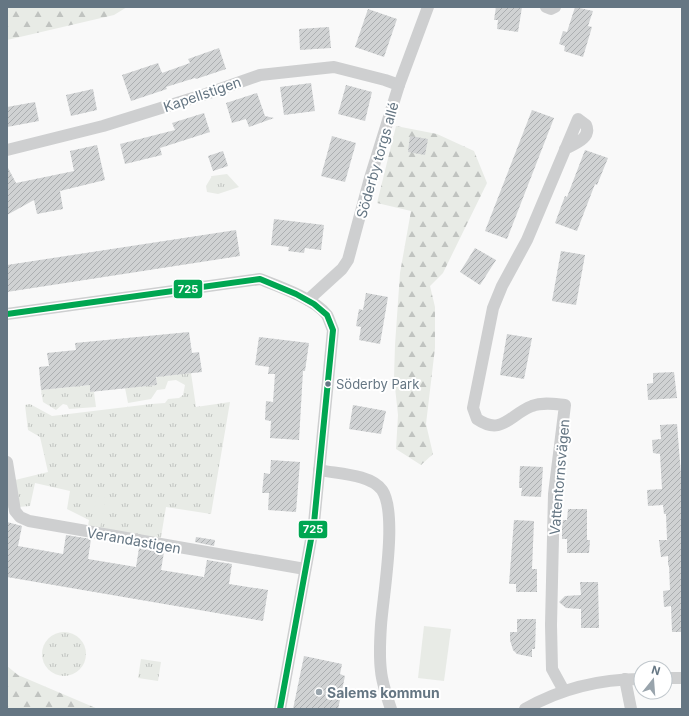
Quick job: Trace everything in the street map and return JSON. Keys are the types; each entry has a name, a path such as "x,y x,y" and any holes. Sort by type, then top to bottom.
{"street":[{"name":"Söderby torgs allé","path":"308,300 342,269 348,260 370,178 399,85 428,7"},
{"path":"546,7 551,9 555,7"},
{"name":"Kapellstigen","path":"7,150 103,126 206,94 260,75 334,67 399,85"},
{"name":"Vattentornsvägen","path":"564,690 552,669 551,625 554,494 565,406 551,403 531,406 503,424 496,426 488,426 477,419 473,408 493,308 502,286 527,240 565,149"},
{"path":"7,314 260,279 308,300 326,314 333,330 314,523 280,709"},
{"name":"Verandastigen","path":"7,462 15,511 20,517 29,521 306,569"},
{"path":"319,470 364,479 374,483 382,490 386,498 389,510 380,627 380,672 391,709"},
{"path":"625,679 631,709"},
{"path":"525,709 564,690 625,679 633,679"}],"green space":[{"path":"7,7 127,7 114,15 7,40"},
{"path":"396,126 437,134 474,151 487,183 443,273 430,286 435,307 435,348 426,424 433,454 421,465 396,449 398,415 394,378 395,345 400,273 411,211 377,203"},
{"path":"227,174 239,187 218,194 207,192 206,186 212,176"},
{"path":"191,373 196,407 230,402 211,514 166,507 160,543 87,532 89,520 67,509 70,491 35,483 30,506 7,508 7,477 11,481 48,472 40,437 28,430 25,405 30,404 52,416 165,403 168,399 179,398 183,395 185,385 176,380 168,381 165,389 157,390 151,399 128,403 125,388 157,385 156,377"},
{"path":"90,385 90,392 94,392 96,407 69,409 67,405 63,404 56,410 43,402 41,390"},
{"path":"97,496 106,498 100,529 91,527"},
{"path":"424,626 451,629 444,681 418,678"},
{"path":"68,632 73,633 80,638 85,645 85,663 80,670 73,675 60,676 55,675 48,670 43,663 42,650 43,645 48,638 55,633"},
{"path":"141,659 161,662 158,681 138,678"},
{"path":"7,666 18,675 98,709 7,709"}],"building":[{"path":"496,7 522,7 518,32 497,29 498,20 494,20"},
{"path":"575,7 593,11 588,26 592,27 583,57 564,51 565,46 559,44 563,31 567,32"},
{"path":"368,9 397,19 384,57 355,47"},
{"path":"329,27 331,48 300,50 299,29"},
{"path":"219,48 226,69 166,87 167,89 131,101 122,75 158,63 162,73 190,63 188,59"},
{"path":"311,83 315,111 284,115 280,87"},
{"path":"346,85 372,92 365,121 338,114"},
{"path":"93,89 97,110 71,116 66,95"},
{"path":"257,93 265,116 274,118 249,127 246,119 232,123 226,103"},
{"path":"35,102 39,121 7,127 7,107"},
{"path":"532,110 554,118 507,239 485,231"},
{"path":"204,113 210,132 160,148 162,155 125,164 120,144 175,130 172,123"},
{"path":"332,136 356,143 345,182 321,176"},
{"path":"410,136 428,139 425,155 408,152"},
{"path":"97,145 105,180 60,191 63,209 37,214 34,200 7,215 7,166 16,183 74,171 70,151"},
{"path":"585,150 608,158 597,185 595,184 577,231 555,223 565,196 567,197"},
{"path":"223,151 228,166 213,171 208,156"},
{"path":"274,219 324,225 321,250 305,248 304,253 288,251 289,247 271,245"},
{"path":"236,230 240,256 7,292 7,265"},
{"path":"475,248 496,260 480,285 460,272"},
{"path":"561,251 585,255 576,305 552,301"},
{"path":"366,293 388,297 380,344 359,340 361,327 356,326 359,309 363,310"},
{"path":"189,332 192,353 199,352 202,372 156,377 157,385 90,392 90,385 41,390 39,367 49,366 47,353 76,350 75,343"},
{"path":"507,334 532,338 524,379 500,375"},
{"path":"259,337 309,343 305,371 303,371 299,440 270,438 271,421 265,420 266,401 273,402 275,374 268,374 269,367 255,365"},
{"path":"674,372 677,398 648,400 647,384 653,383 653,373"},
{"path":"353,405 386,411 381,434 349,429"},
{"path":"677,424 682,488 682,632 672,632 671,606 664,607 663,591 670,590 668,556 661,557 659,540 667,540 666,514 664,514 663,505 648,506 647,490 662,489 660,454 653,453 652,440 661,439 660,425"},
{"path":"271,460 300,462 296,512 268,510 269,493 262,493 264,473 270,474"},
{"path":"520,466 543,467 541,497 521,496 522,488 519,488"},
{"path":"568,509 587,509 587,540 590,540 589,553 567,553 567,539 562,539 562,520 567,520"},
{"path":"514,520 534,521 532,569 537,569 537,592 516,592 516,584 509,584"},
{"path":"7,522 22,526 18,546 63,554 66,535 91,539 88,559 136,567 139,548 164,552 161,570 204,577 207,560 232,564 229,584 268,590 263,621 7,577"},
{"path":"196,537 215,540 214,546 195,542"},
{"path":"580,582 598,582 599,628 581,628 581,609 566,608 559,602 565,596 581,595"},
{"path":"517,619 536,619 535,649 532,649 532,657 517,654 513,650 510,640 510,632 517,632"},
{"name":"Salems kommun","path":"304,656 342,664 340,674 345,676 338,709 293,709"}],"transit line":[{"name":"725","path":"7,314 260,279 296,294 314,304 327,315 333,330 314,523 280,709"}],"place":[{"name":"Söderby Park","path":"328,384"},
{"name":"Salems kommun","path":"319,692"}]}
